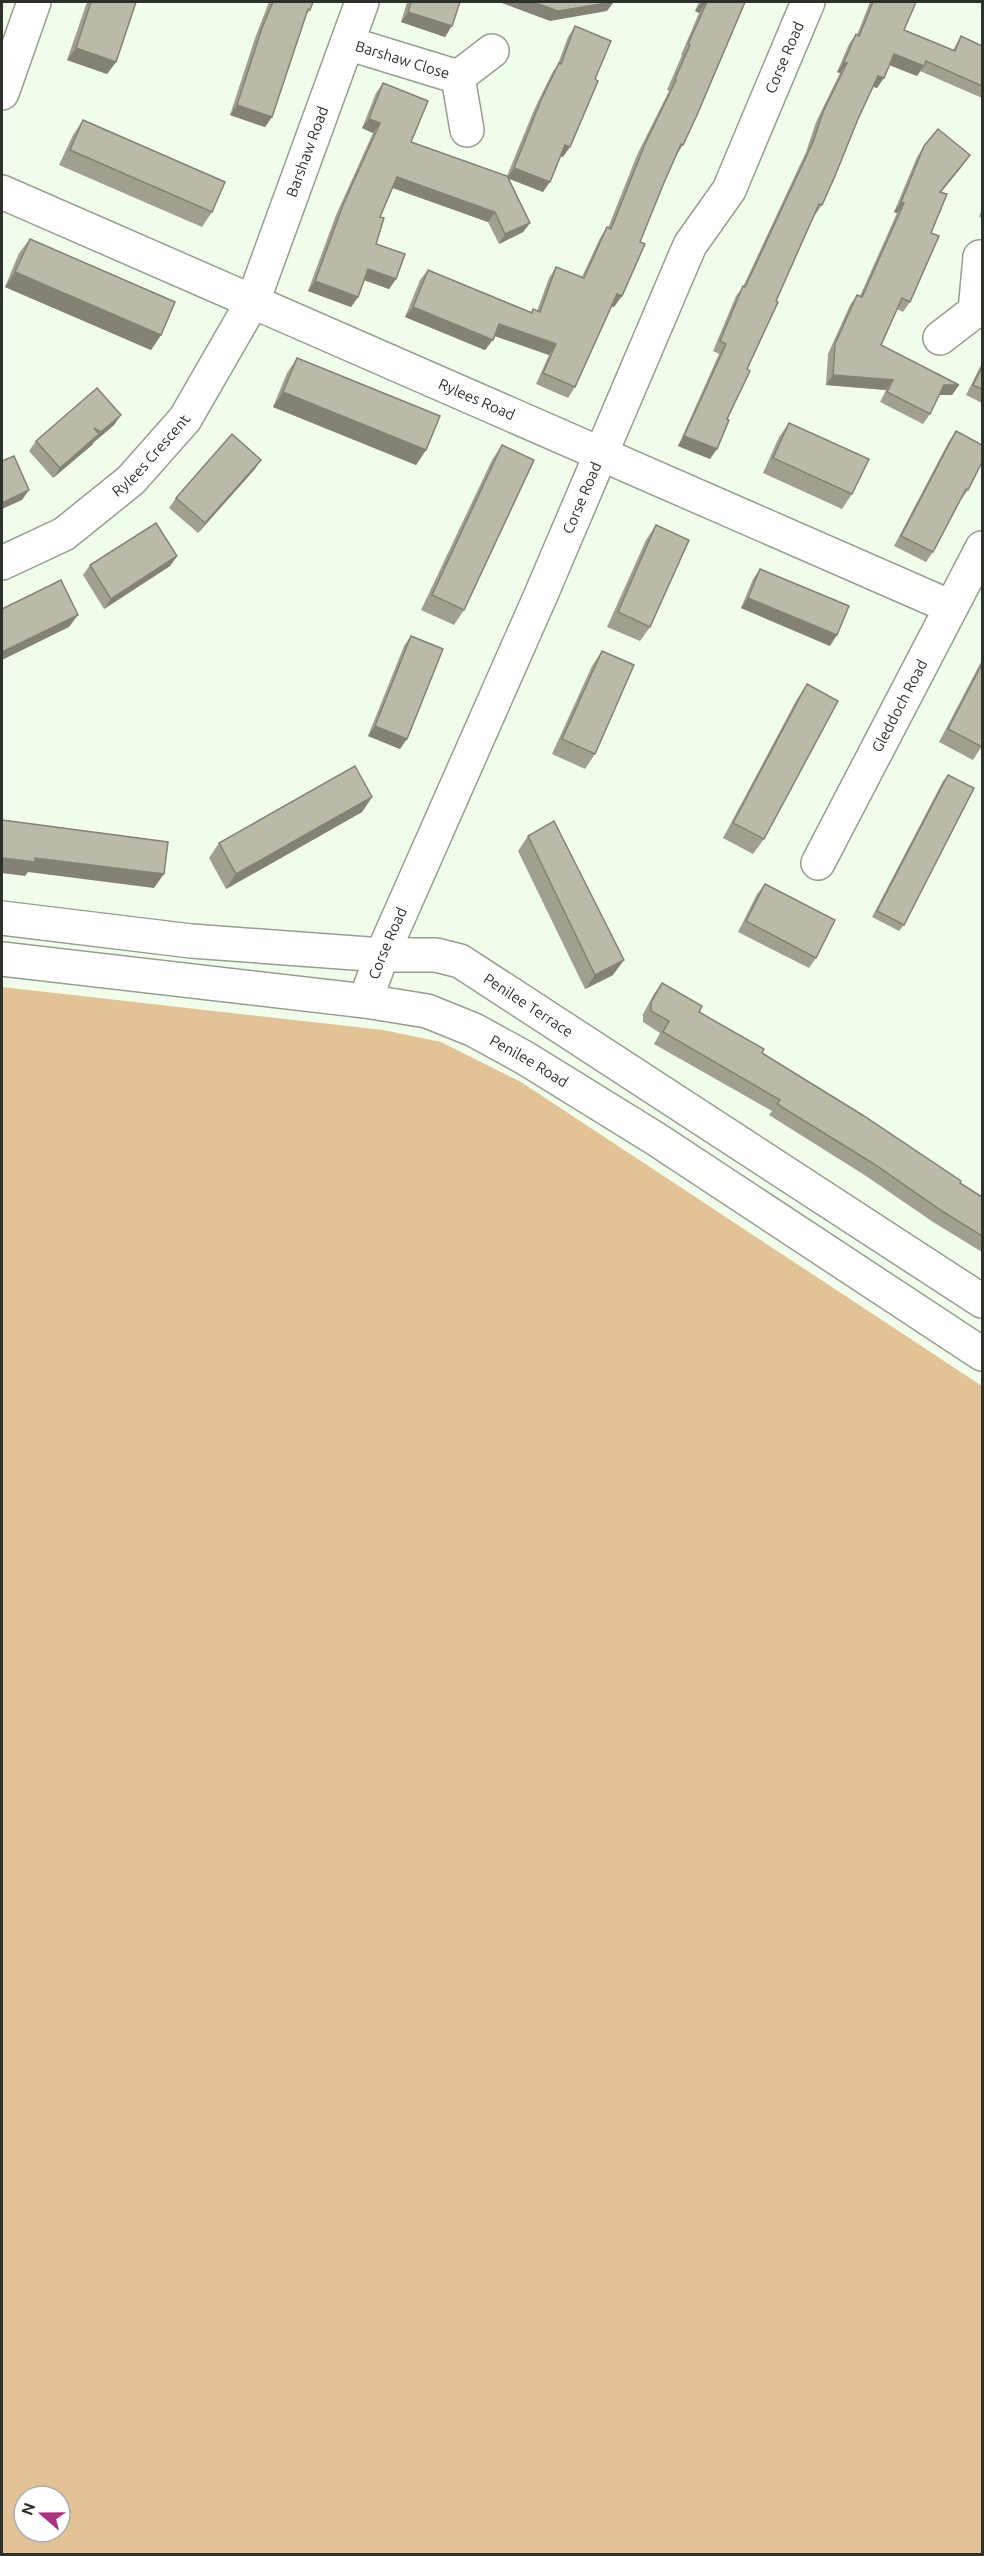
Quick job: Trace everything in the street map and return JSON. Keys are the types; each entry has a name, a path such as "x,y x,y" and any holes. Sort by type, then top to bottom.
{"street":[{"path":"2,93 34,2"},
{"name":"Barshaw Road","path":"253,301 362,2"},
{"name":"Corse Road","path":"365,1001 382,955 601,456 690,245 729,190 808,2"},
{"name":"Barshaw Close","path":"347,43 458,76"},
{"path":"467,130 458,76 492,51"},
{"name":"Rylees Road","path":"2,192 601,456 951,607"},
{"path":"940,338 979,313 980,257"},
{"name":"Rylees Crescent","path":"2,563 64,534 130,480 185,419 253,301"},
{"name":"Gleddoch Road","path":"818,863 982,548"},
{"name":"Penilee Terrace","path":"2,918 190,941 382,955 436,955 460,961 982,1301"},
{"name":"Penilee Road","path":"2,959 365,1001 427,1011 474,1030 525,1058 656,1139 982,1354"}],"shaded area":[{"path":"2,987 383,1030 441,1042 521,1082 982,1386 982,2554 2,2554"}],"building":[{"path":"91,2 136,2 116,62 76,48"},
{"path":"273,2 313,2 310,10 308,9 272,117 237,105 262,28"},
{"path":"411,2 460,2 452,26 408,12"},
{"path":"533,2 613,2 558,11"},
{"path":"707,2 745,2 697,115 663,185 640,242 645,244 622,296 617,294 575,387 543,373 556,344 499,324 493,340 413,307 428,270 532,313 533,309 540,312 556,267 584,278 607,227 611,229 645,144 676,80 690,45 688,44"},
{"path":"873,2 916,2 904,30 955,51 961,36 982,46 982,86 926,61 924,66 894,54 884,78 878,76 822,205 819,204 747,369 750,371 727,419 729,420 717,449 684,436 726,344 720,341 743,286 745,287 813,142 823,112 847,63 844,62 856,34 859,36"},
{"path":"575,26 611,41 595,79 598,81 570,147 565,145 550,182 514,168 541,100 559,63 561,64"},
{"path":"383,83 428,101 411,142 507,176 530,223 505,234 495,212 397,177 380,217 384,218 376,244 405,254 396,279 368,269 358,297 315,281 343,205 380,123 369,119"},
{"path":"83,120 225,182 212,212 70,150"},
{"path":"938,129 970,155 940,192 947,194 931,233 939,236 910,302 902,298 881,345 959,385 944,385 930,414 887,392 893,380 833,375 835,344 857,295 862,297 904,203 901,202 924,146"},
{"path":"30,239 175,302 161,335 15,272"},
{"path":"297,358 440,416 426,450 283,392"},
{"path":"982,367 982,389 973,385"},
{"path":"97,388 121,415 101,432 94,428 99,434 60,468 36,441"},
{"path":"789,423 869,459 852,494 773,458"},
{"path":"956,431 982,445 982,462 933,552 901,536"},
{"path":"232,434 261,460 205,523 176,498"},
{"path":"502,445 534,460 464,610 432,595"},
{"path":"14,456 29,490 2,503 2,461"},
{"path":"156,523 177,556 111,599 90,565"},
{"path":"656,525 689,540 650,627 618,612"},
{"path":"760,569 849,606 837,635 748,598"},
{"path":"61,580 78,615 2,652 2,609"},
{"path":"411,636 443,649 407,739 375,726"},
{"path":"602,651 634,665 595,754 562,739"},
{"path":"982,664 982,747 948,729"},
{"path":"807,684 838,701 764,839 733,823"},
{"path":"355,766 372,797 236,874 219,843"},
{"path":"948,775 974,788 904,925 877,911"},
{"path":"2,820 168,842 164,874 35,858 35,862 2,858"},
{"path":"554,821 624,960 595,975 528,836"},
{"path":"765,884 835,920 816,958 746,921"},
{"path":"662,983 702,1006 699,1012 764,1049 762,1053 864,1116 982,1197 982,1236 874,1164 777,1104 780,1100 663,1032 669,1021 651,1011 651,1002"}]}
